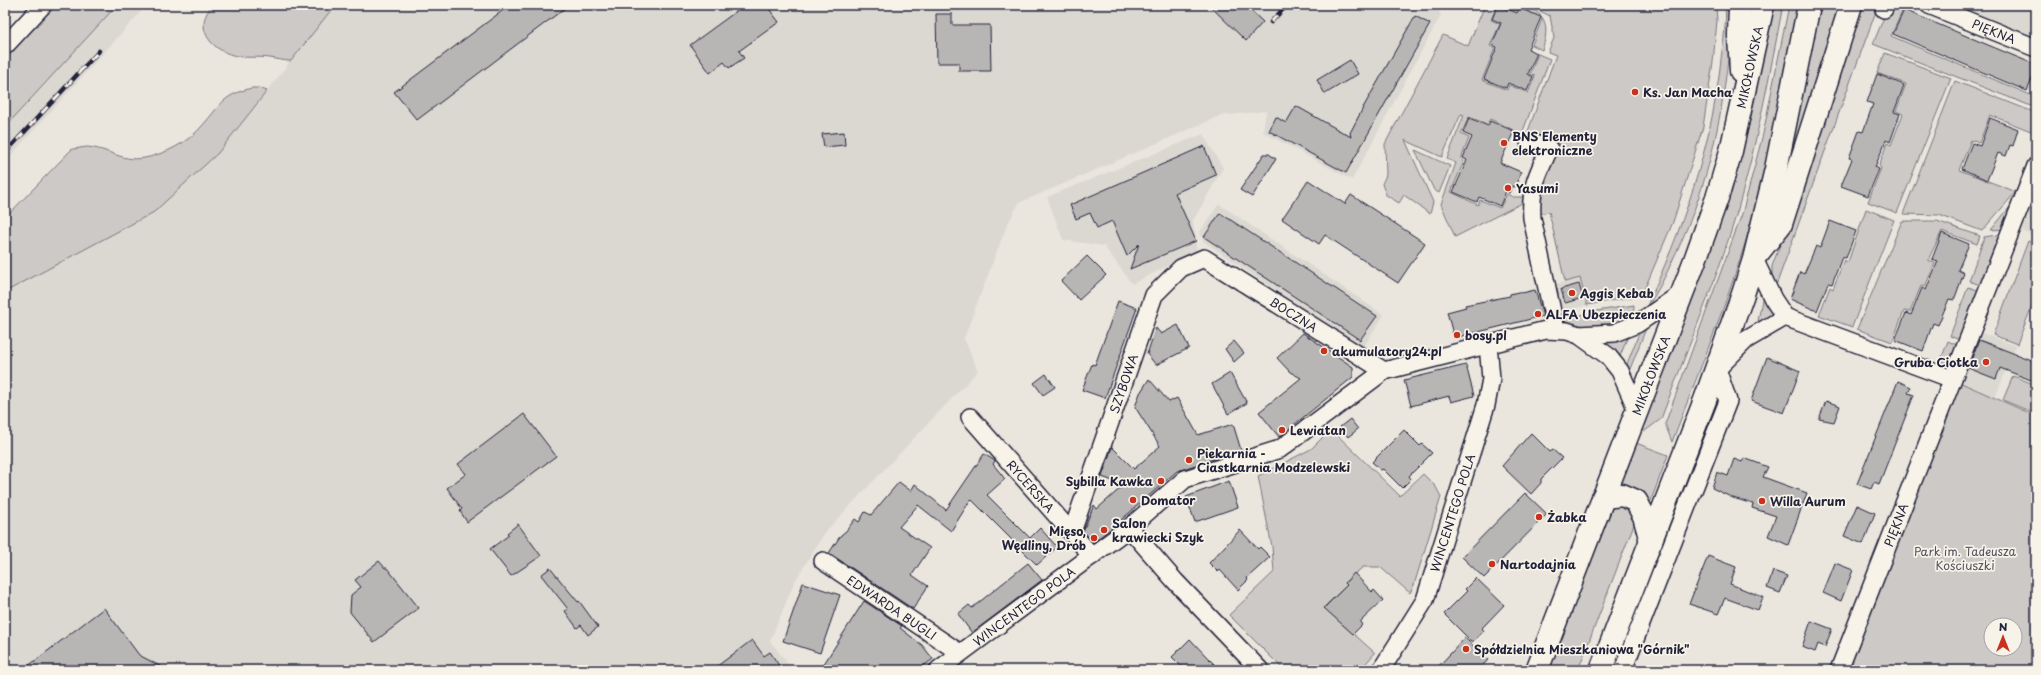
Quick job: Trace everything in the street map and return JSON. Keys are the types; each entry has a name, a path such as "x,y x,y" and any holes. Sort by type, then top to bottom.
{"main road":[{"path":"1740,5 1739,35 1742,104"},
{"name":"MIKOŁOWSKA","path":"1537,670 1682,293 1726,173 1762,5"},
{"path":"1601,670 1716,369 1754,259 1777,162 1809,5"},
{"path":"1754,259 1780,224 1851,5"},
{"path":"1603,497 1622,495 1636,501 1641,507 1651,541"}],"street":[{"path":"5,46 43,5"},
{"name":"PIĘKNA","path":"1929,5 2036,48"},
{"path":"1529,142 1549,149 1532,188 1532,218 1556,330"},
{"name":"PIĘKNA","path":"1839,670 2036,166"},
{"name":"BOCZNA","path":"1204,258 1384,372"},
{"name":"SZYBOWA","path":"1072,532 1154,295 1181,268 1204,258"},
{"path":"1754,259 1773,299 1786,317 1952,379"},
{"name":"WINCENTEGO POLA","path":"1579,335 1614,333 1631,326 1682,293"},
{"path":"1623,670 1728,401 1716,369 1746,340 1786,317"},
{"name":"WINCENTEGO POLA","path":"938,670 1129,528 1185,479 1280,449 1384,372 1546,330 1567,331 1579,335 1608,356 1620,371 1637,410"},
{"name":"WINCENTEGO POLA","path":"1381,670 1425,600 1486,405 1491,379 1488,344"},
{"name":"RYCERSKA","path":"970,417 1092,556"},
{"path":"1129,528 1175,581 1260,670"},
{"name":"EDWARDA BUGLI","path":"823,562 960,654"}],"shaded area":[{"path":"117,5 147,5 5,162 5,127"},
{"path":"335,5 1442,5 1439,11 1441,15 1352,180 1263,132 1266,111 1220,116 1019,203 1007,225 964,338 978,371 825,532 794,583 770,641 793,670 5,670 5,292 218,153"},
{"path":"1942,5 2036,5 2036,40"},
{"path":"1203,134 1223,168 1193,221 1197,251 1132,284 1104,246 1063,240 1047,197"},
{"path":"2036,181 2036,237 2017,229"},
{"path":"1219,204 1384,315 1362,349 1203,241 1200,232"},
{"path":"1580,278 1587,305 1562,312 1555,284"},
{"path":"1979,332 2016,346 1995,398 1959,382"}],"green space":[{"path":"56,5 117,5 5,127 5,59"},
{"path":"213,5 335,5 291,61 265,57 238,56 224,52 217,47 206,35 204,28 204,20"},
{"path":"1485,5 1497,5 1491,20 1500,24 1490,46 1495,48 1482,80 1507,90 1509,85 1528,93 1535,76 1530,74 1538,54 1550,59 1523,131 1524,135 1490,119 1487,124 1469,117 1461,134 1469,138 1461,159 1464,161 1451,192 1478,205 1480,200 1500,208 1507,194 1513,197 1528,197 1528,200 1455,237 1441,204 1456,163 1447,159 1464,115 1461,114 1442,157 1405,140 1433,202 1430,214 1404,195 1399,203 1386,195 1382,184 1386,175 1385,144 1443,35 1468,46"},
{"path":"1502,5 1513,5 1518,6 1516,11"},
{"path":"1528,5 1716,5 1717,21 1713,62 1703,127 1673,222 1642,295 1587,305 1580,278 1565,282 1549,212 1537,214 1537,197 1561,145 1528,131 1556,55 1548,52 1554,38 1550,16"},
{"path":"1725,5 1732,5 1727,70 1716,134 1708,165 1699,197 1688,227 1668,271 1645,310 1659,280 1683,219 1703,156 1717,92 1726,18"},
{"path":"1773,5 1783,5 1757,133 1745,184 1730,236 1661,419 1645,431 1641,430 1732,191 1751,117"},
{"path":"1789,5 1799,5 1774,133 1762,184 1747,239 1727,297 1672,442 1665,424 1742,214 1763,134"},
{"path":"1818,5 1843,5 1782,195"},
{"path":"1859,5 1870,5 1875,9 1875,14 1777,283 1774,283 1772,266 1796,202"},
{"path":"1889,5 1905,5 1891,36 2033,96 2036,90 2036,108 1873,44"},
{"path":"1518,6 1532,9 1539,14 1543,20 1546,27 1542,50 1532,45 1542,19"},
{"path":"1885,53 1951,78 1897,213 1868,202 1881,168 1879,166 1887,143 1891,145 1903,114 1896,111 1906,84 1877,73"},
{"path":"1955,81 2036,113 2036,133 1990,115 1979,143 1971,140 1959,170 2014,191 2015,193 1982,231 1939,215 1903,214"},
{"path":"252,88 259,88 267,91 218,153 154,212 5,292 5,218 72,149 88,147 136,159 162,153 181,144 193,135 228,98 234,94"},
{"path":"1415,150 1450,166 1439,193 1434,190"},
{"path":"2018,197 2005,229 1991,230"},
{"path":"1866,209 1894,220 1852,327 1819,315 1830,287 1833,289 1844,260 1848,262"},
{"path":"1902,221 1937,221 1980,236 1977,244 1942,231 1928,260 1935,263 1925,287 1921,286 1910,312 1904,311 1892,342 1857,329"},
{"path":"2003,234 1983,286 1969,281 1984,237"},
{"path":"2028,241 2036,244 2036,296 2017,344 1993,335"},
{"path":"1968,287 1981,291 1962,341 1950,336"},
{"path":"1763,294 1778,315 1759,323 1758,321"},
{"path":"1634,305 1633,321 1617,326 1600,327 1583,325 1566,322 1565,319 1597,311"},
{"path":"1647,326 1628,374 1625,369 1641,328"},
{"path":"1628,336 1619,359 1602,342"},
{"path":"1948,341 1959,346 1950,360 1940,362"},
{"path":"2013,376 2036,385 2036,414 2003,400"},
{"name":"Park im. Tadeusza Kościuszki","path":"1959,382 2036,416 2036,670 1843,670"},
{"path":"1331,429 1400,496 1423,474 1436,487 1441,497 1414,585 1410,593 1380,567 1363,567 1345,582 1347,585 1324,607 1375,653 1360,670 1284,670 1229,615 1274,572 1272,547 1258,476 1311,449"},
{"path":"1636,443 1668,455 1650,503 1645,497 1619,486"},
{"path":"1625,503 1636,519 1578,670 1549,670 1613,506"}],"building":[{"path":"510,5 569,5 417,120 394,92"},
{"path":"745,5 766,5 779,22 739,51 744,58 729,68 724,62 710,73 690,45"},
{"path":"1209,5 1245,5 1263,22 1246,41"},
{"path":"1498,5 1517,13 1519,8 1541,17 1528,49 1537,53 1528,74 1533,77 1527,91 1508,83 1506,88 1484,79 1497,47 1492,45 1501,23 1492,19"},
{"path":"1904,10 2036,65 2036,70 2027,91 1893,34"},
{"path":"936,14 952,14 952,25 990,25 991,71 959,71 959,63 937,63"},
{"path":"1415,16 1430,24 1346,173 1269,131 1276,117 1286,123 1296,106 1351,137 1350,133 1364,106"},
{"path":"1350,60 1358,74 1325,94 1317,80"},
{"path":"1877,74 1904,85 1894,112 1900,114 1890,142 1886,140 1875,167 1879,169 1868,196 1841,186 1852,159 1849,158 1859,131 1863,132 1873,104 1867,102"},
{"path":"1469,118 1488,126 1490,121 1514,131 1500,163 1521,172 1515,187 1512,186 1509,193 1506,191 1500,206 1479,197 1477,202 1453,192 1467,160 1463,158 1472,137 1463,133"},
{"path":"1990,118 2018,129 2013,146 2010,145 2006,156 1998,153 1987,180 1962,169 1972,143 1980,146"},
{"path":"844,132 845,145 824,147 822,134"},
{"path":"1204,146 1216,175 1175,193 1196,241 1130,269 1139,244 1127,256 1112,221 1097,228 1090,213 1076,219 1070,205"},
{"path":"1264,154 1269,154 1276,159 1252,197 1240,190"},
{"path":"1308,180 1345,204 1351,195 1425,243 1398,283 1325,235 1319,244 1282,219"},
{"path":"1220,213 1377,316 1360,340 1204,237"},
{"path":"1830,221 1856,231 1846,258 1842,257 1832,284 1828,283 1817,311 1790,299 1800,272 1804,274 1816,246 1820,248"},
{"path":"1942,233 1969,244 1958,270 1964,273 1954,300 1949,299 1938,325 1933,323 1923,351 1895,340 1906,313 1911,315 1922,288 1926,290 1938,261 1932,259"},
{"path":"1087,256 1106,275 1079,300 1061,281"},
{"name":"Aggis Kebab","path":"1579,284 1583,298 1565,303 1561,289"},
{"path":"1535,290 1543,316 1454,338 1447,312 1466,307 1465,305 1510,296 1510,294 1518,292 1522,293"},
{"path":"1118,301 1137,308 1105,398 1082,390 1092,364 1095,365"},
{"path":"1178,325 1189,348 1156,365 1147,354 1156,328 1161,334"},
{"path":"1303,333 1353,367 1353,377 1279,437 1259,412 1301,378 1290,372 1277,358"},
{"path":"1979,340 2036,362 2036,382 2000,368 1996,379 1968,368"},
{"path":"1234,341 1244,353 1234,362 1225,349"},
{"path":"1767,357 1800,371 1784,413 1751,401"},
{"path":"1466,365 1474,396 1451,402 1449,396 1411,406 1404,380"},
{"path":"1230,373 1247,403 1228,414 1212,384"},
{"path":"1046,374 1055,387 1043,395 1034,383"},
{"path":"1149,379 1169,402 1177,398 1198,435 1233,424 1241,450 1177,471 1112,528 1093,542 1083,531 1094,505 1097,509 1124,485 1102,477 1112,447 1134,469 1160,446 1135,407 1140,393"},
{"path":"1898,381 1911,387 1908,393 1914,395 1879,484 1874,482 1871,489 1857,484"},
{"path":"1826,401 1840,406 1834,422 1819,419"},
{"path":"524,414 556,456 467,522 460,511 462,509 447,488 466,474 458,464"},
{"path":"1350,419 1358,429 1348,437 1340,427"},
{"path":"1404,430 1420,446 1422,444 1432,453 1409,476 1411,479 1402,488 1383,469 1381,470 1372,462"},
{"path":"1531,433 1550,452 1553,450 1562,458 1541,479 1541,483 1531,494 1502,466"},
{"path":"984,454 995,461 993,464 1005,479 987,495 1030,538 1040,528 1057,547 1037,565 971,499 951,531 918,505 899,527 930,548 912,575 928,586 913,609 829,553 841,535 855,519 859,522 865,512 871,515 899,482 911,491 915,484 946,510"},
{"path":"1744,458 1768,467 1763,477 1807,493 1788,545 1768,536 1776,516 1752,508 1753,504 1733,498 1712,488 1717,472 1728,476 1734,459 1742,462"},
{"path":"1229,481 1238,507 1195,522 1186,497"},
{"path":"1525,493 1547,514 1484,578 1462,557"},
{"path":"1857,505 1875,513 1863,544 1844,536"},
{"path":"518,524 541,556 511,576 490,549 509,535 507,533"},
{"path":"1240,530 1258,549 1260,547 1270,557 1247,578 1248,580 1238,590 1220,570 1218,572 1209,563"},
{"path":"1708,556 1736,567 1730,584 1763,597 1758,610 1725,598 1718,614 1689,604"},
{"path":"379,561 385,568 387,568 419,608 374,642 350,612 351,595 361,587 355,580"},
{"path":"1028,563 1042,580 972,633 958,614 969,605 972,608"},
{"path":"1835,563 1853,570 1841,601 1823,593"},
{"path":"550,568 578,602 579,601 598,627 588,635 581,625 577,628 565,611 568,609 541,575"},
{"path":"1773,571 1787,576 1780,593 1767,588"},
{"path":"1354,573 1372,592 1374,590 1383,600 1360,622 1362,625 1353,634 1324,608 1347,585 1345,583"},
{"path":"1476,578 1504,605 1482,628 1484,631 1472,642 1444,614 1467,591 1465,589"},
{"path":"803,583 840,595 820,653 783,641"},
{"path":"864,601 902,626 900,628 922,645 933,659 918,670 820,670"},
{"path":"104,608 139,655 167,670 23,670"},
{"path":"1811,621 1832,629 1825,647 1818,644 1815,652 1802,647"},
{"name":"Spółdzielnia Mieszkaniowa \"Górnik\"","path":"1465,638 1488,660 1478,670 1435,670"},
{"path":"1190,639 1220,670 1185,670 1172,657"},
{"path":"752,640 764,656 770,652 782,670 712,670"}],"railway":[{"path":"1271,22 1287,5"},
{"path":"5,153 99,51"}],"place":[{"name":"Ks. Jan Macha","path":"1635,92"},
{"name":"BNS Elementy elektroniczne","path":"1504,143"},
{"name":"Yasumi","path":"1508,188"},
{"name":"Aggis Kebab","path":"1572,293"},
{"name":"ALFA Ubezpieczenia","path":"1538,314"},
{"name":"bosy.pl","path":"1457,335"},
{"name":"akumulatory24.pl","path":"1324,351"},
{"name":"Gruba Ciotka","path":"1986,362"},
{"name":"Lewiatan","path":"1282,430"},
{"name":"Piekarnia - Ciastkarnia Modzelewski","path":"1189,460"},
{"name":"Sybilla Kawka","path":"1161,481"},
{"name":"Domator","path":"1133,500"},
{"name":"Willa Aurum","path":"1762,501"},
{"name":"Żabka","path":"1539,517"},
{"name":"Salon krawiecki Szyk","path":"1104,530"},
{"name":"Mięso, Wędliny, Drób","path":"1094,538"},
{"name":"Nartodajnia","path":"1492,564"},
{"name":"Spółdzielnia Mieszkaniowa \"Górnik\"","path":"1466,649"}]}
